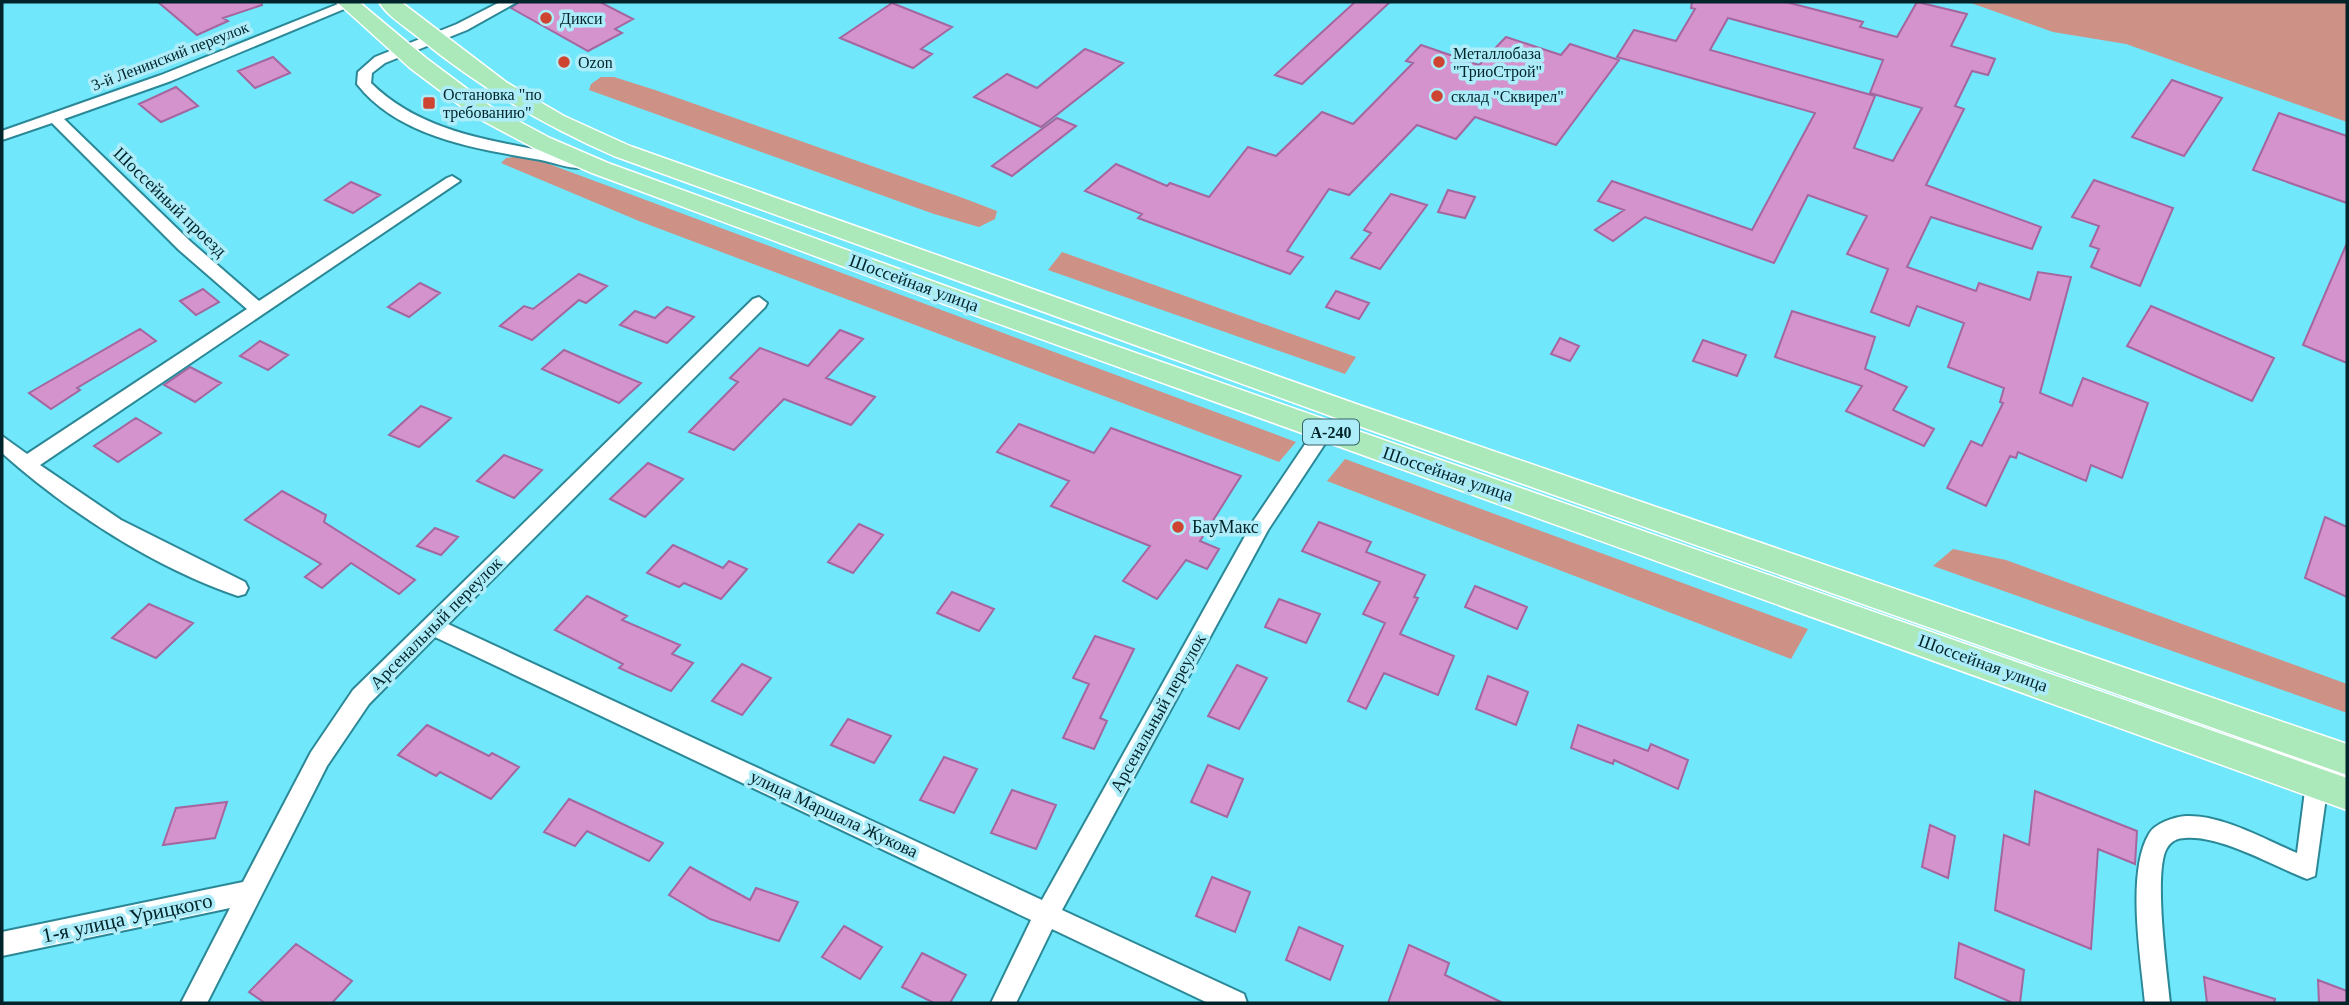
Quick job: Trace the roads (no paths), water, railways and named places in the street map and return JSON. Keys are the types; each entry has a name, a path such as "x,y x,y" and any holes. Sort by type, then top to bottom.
{"main road":[{"name":"Шоссейная улица","path":"350,2 403,51 482,111 542,143 600,168 2347,794"},
{"name":"Шоссейная улица","path":"388,2 433,40 514,100 622,150 1349,412 2347,760"}],"street":[{"name":"3-й Ленинский переулок","path":"2,136 57,119 350,2"},
{"path":"510,2 433,40 369,67 363,78 370,91 411,121 438,132 600,168"},
{"name":"Шоссейный проезд","path":"57,119 185,246 259,310"},
{"path":"25,464 452,181"},
{"name":"Арсенальный переулок","path":"194,1003 319,759 360,697 759,303"},
{"name":"Арсенальный переулок","path":"1003,1003 1047,914 1261,525 1325,430"},
{"path":"2,443 25,464 119,531 238,588"},
{"name":"улица Маршала Жукова","path":"432,626 1235,1003"},
{"path":"2157,1003 2150,922 2152,853 2158,840 2171,830 2188,827 2212,832 2306,868 2317,783"},
{"name":"1-я улица Урицкого","path":"2,944 252,892"}],"place":[{"name":"Дикси","path":"546,18"},
{"name":"Ozon","path":"564,62"},
{"name":"Металлобаза \"ТриоСтрой\"","path":"1439,62"},
{"name":"склад \"Сквирел\"","path":"1437,96"},
{"name":"Остановка \"по требованию\"","path":"429,103"},
{"name":"БауМакс","path":"1178,527"}]}
